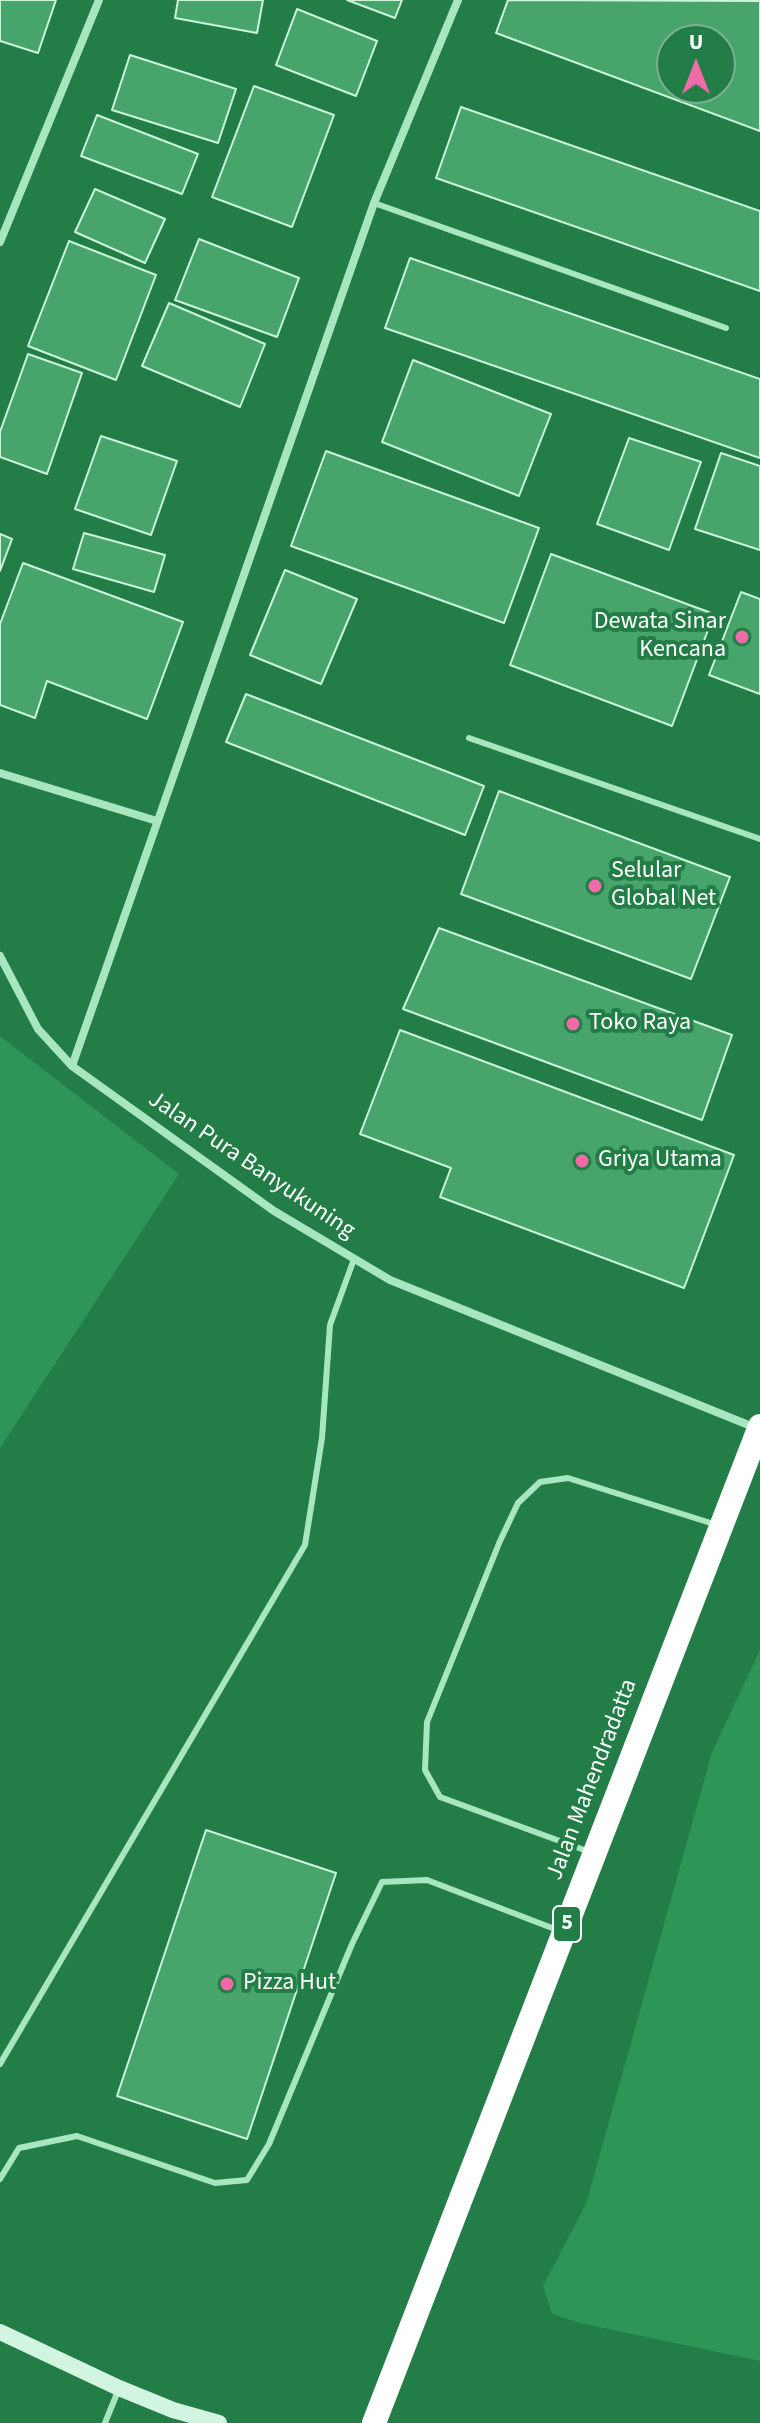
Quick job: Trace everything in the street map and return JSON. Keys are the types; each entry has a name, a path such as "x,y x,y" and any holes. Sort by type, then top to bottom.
{"highway":[{"name":"Jalan Mahendradatta","path":"374,2423 759,1428"}],"main road":[{"path":"0,2332 119,2388 173,2410 219,2423"}],"street":[{"path":"0,242 99,0"},
{"path":"72,1066 374,203 458,0"},
{"path":"0,773 157,821"},
{"name":"Jalan Pura Banyukuning","path":"0,956 38,1029 72,1066 274,1211 390,1280 759,1428"}],"lane":[{"path":"374,203 726,328"},
{"path":"469,738 760,839"},
{"path":"0,2064 305,1545 322,1438 330,1325 354,1259"},
{"path":"594,1854 440,1797 425,1770 427,1722 500,1541 518,1503 540,1482 568,1478 721,1527"},
{"path":"0,2179 19,2148 77,2136 215,2183 247,2180 269,2144 352,1944 382,1882 427,1880 563,1933"},
{"path":"105,2423 119,2388"}],"green space":[{"path":"0,1036 179,1174 0,1448"},
{"path":"760,1650 760,2361 580,2323 552,2314 543,2286 586,2204 712,1752"}],"building":[{"path":"0,0 56,0 38,53 0,41"},
{"path":"178,0 263,0 257,33 175,18"},
{"path":"347,0 402,0 395,18"},
{"path":"508,0 760,1 760,131 687,104 736,104 736,24 656,24 656,92 496,33"},
{"path":"297,9 377,41 356,96 276,65"},
{"path":"130,55 236,89 218,143 112,110"},
{"path":"254,86 334,115 292,227 212,197"},
{"path":"461,107 760,211 760,291 436,178"},
{"path":"97,115 198,154 182,194 81,156"},
{"path":"95,189 165,219 145,263 75,232"},
{"path":"199,239 299,278 277,337 175,300"},
{"path":"69,241 156,275 116,380 28,346"},
{"path":"410,258 760,379 760,458 385,328"},
{"path":"169,303 265,344 240,407 142,366"},
{"path":"28,354 82,373 47,474 0,457 0,432"},
{"path":"413,360 551,414 519,496 382,442"},
{"path":"101,436 177,461 151,535 75,509"},
{"path":"629,438 701,462 669,550 597,524"},
{"path":"326,451 539,528 504,623 291,546"},
{"path":"721,453 760,466 760,550 695,529"},
{"path":"84,533 165,555 154,592 73,569"},
{"path":"0,534 12,539 0,571"},
{"path":"551,554 714,614 672,726 510,665"},
{"path":"23,563 183,622 147,719 47,681 35,718 0,705 0,624"},
{"path":"285,570 357,599 321,684 250,655"},
{"name":"Dewata Sinar Kencana","path":"741,592 760,599 760,694 709,675"},
{"path":"246,694 484,786 465,835 226,742"},
{"name":"Selular Global Net","path":"499,791 730,877 691,979 461,894"},
{"name":"Toko Raya","path":"439,928 732,1035 702,1120 403,1009"},
{"name":"Griya Utama","path":"400,1030 734,1155 684,1288 440,1197 451,1168 360,1134"},
{"name":"Pizza Hut","path":"206,1830 336,1873 247,2139 117,2096"}],"place":[{"name":"Dewata Sinar Kencana","path":"742,637"},
{"name":"Selular Global Net","path":"595,886"},
{"name":"Toko Raya","path":"573,1024"},
{"name":"Griya Utama","path":"582,1161"},
{"name":"Pizza Hut","path":"227,1984"}]}
